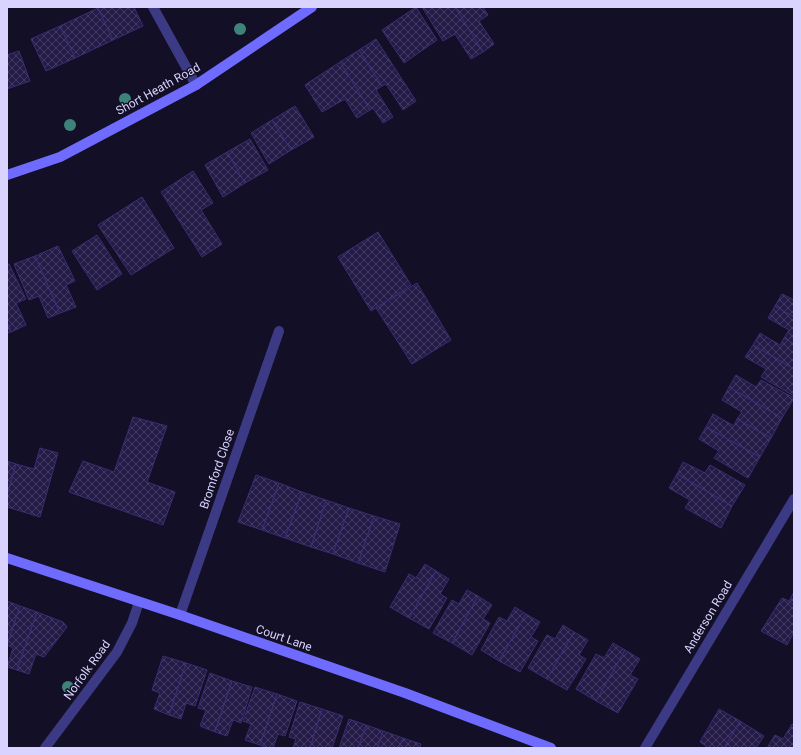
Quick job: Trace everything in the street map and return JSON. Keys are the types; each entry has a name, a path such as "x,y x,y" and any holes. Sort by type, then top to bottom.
{"street":[{"path":"152,7 196,85"},
{"name":"Short Heath Road","path":"7,176 60,157 196,85 312,7"},
{"name":"Bromford Close","path":"180,615 279,330"},
{"name":"Anderson Road","path":"645,748 794,499"},
{"name":"Court Lane","path":"7,558 180,615 405,693 551,748"},
{"name":"Norfolk Road","path":"45,748 118,652 132,623 139,602"}],"building":[{"path":"134,7 143,26 113,40 98,8"},
{"path":"416,7 437,40 404,63 382,30"},
{"path":"422,7 455,7 483,52 471,59 455,34 443,41"},
{"path":"455,7 483,7 488,15 479,21 494,44 483,52"},
{"path":"98,8 113,40 75,58 60,26"},
{"path":"60,26 75,58 46,71 31,39"},
{"path":"376,39 416,101 403,110 386,84 382,86 359,50"},
{"path":"359,50 382,86 376,90 393,117 383,123 373,108 370,110 340,62"},
{"path":"19,51 30,81 7,89 7,55"},
{"path":"340,62 370,110 357,118 345,99 322,112 305,85"},
{"path":"295,106 314,137 291,150 272,120"},
{"path":"272,120 291,150 269,164 251,133"},
{"path":"250,139 268,170 245,183 227,152"},
{"path":"227,152 245,183 223,197 205,165"},
{"path":"193,171 213,203 201,210 222,244 202,257 161,192"},
{"path":"142,197 174,248 131,275 98,225"},
{"path":"378,232 411,285 371,311 338,257"},
{"path":"97,235 122,274 97,290 72,251"},
{"path":"58,246 75,281 66,285 76,307 60,313 35,256"},
{"path":"35,256 60,313 48,318 39,296 29,300 14,264"},
{"path":"9,264 26,299 16,303 26,325 11,332 7,322 7,265"},
{"path":"417,283 451,340 412,364 376,308"},
{"path":"782,294 794,300 794,317 775,306"},
{"path":"775,306 794,317 794,344 784,338 789,330 768,318"},
{"path":"7,322 11,332 7,333"},
{"path":"760,333 780,345 784,338 794,344 794,369 753,345"},
{"path":"753,345 794,369 794,396 761,377 766,369 745,357"},
{"path":"736,375 756,387 761,380 794,398 782,418 729,387"},
{"path":"729,387 782,418 771,438 737,419 742,412 722,400"},
{"path":"713,414 734,426 737,419 771,438 760,457 706,427"},
{"path":"133,417 167,426 147,482 175,492 163,525 69,492 83,461 114,472"},
{"path":"706,427 760,457 748,478 714,458 719,451 699,439"},
{"path":"40,448 58,453 40,517 7,507 7,495 16,464 34,469"},
{"path":"7,461 16,464 7,495"},
{"path":"683,462 705,473 710,465 745,485 732,506 677,474"},
{"path":"677,474 732,506 721,528 685,508 690,500 669,488"},
{"path":"256,475 279,483 262,530 238,522"},
{"path":"279,483 302,492 285,538 262,530"},
{"path":"302,492 326,500 311,547 285,538"},
{"path":"326,500 349,508 333,554 311,547"},
{"path":"349,508 374,516 358,563 333,554"},
{"path":"374,516 400,524 385,572 358,563"},
{"path":"425,564 436,571 409,618 390,607 409,574 416,578"},
{"path":"436,571 449,579 440,594 447,598 429,629 409,618"},
{"path":"467,590 478,596 452,643 433,633 452,600 459,604"},
{"path":"794,592 794,606 789,601"},
{"path":"478,596 492,605 483,619 490,623 472,655 452,643"},
{"path":"782,598 789,601 794,606 794,632 787,645 761,631"},
{"path":"7,601 20,606 7,645"},
{"path":"20,606 37,612 17,670 7,667 13,648 7,645"},
{"path":"515,607 526,614 499,661 481,650 499,617 507,621"},
{"path":"37,612 63,622 67,627 44,657 36,654 29,674 17,670"},
{"path":"526,614 540,622 531,637 538,641 520,672 499,661"},
{"path":"563,625 574,632 547,679 528,668 547,635 555,639"},
{"path":"574,632 588,640 579,655 586,659 567,690 547,679"},
{"path":"613,643 625,650 596,701 576,689 596,654 604,658"},
{"path":"625,650 640,659 630,675 638,679 618,713 596,701"},
{"path":"163,656 186,663 169,715 154,709 160,693 152,690"},
{"path":"186,663 207,670 195,706 186,703 181,719 169,715"},
{"path":"210,673 232,681 215,732 200,726 206,710 198,708"},
{"path":"232,681 252,687 241,723 233,720 227,736 215,732"},
{"path":"255,687 277,694 260,745 245,740 251,724 243,721"},
{"path":"277,694 297,701 285,736 278,734 273,748 268,748 260,745"},
{"path":"300,702 322,709 310,748 293,748 296,739 289,737"},
{"path":"322,709 343,716 332,748 310,748"},
{"path":"719,709 740,721 724,748 709,748 700,742"},
{"path":"349,719 366,725 358,748 339,748"},
{"path":"740,721 764,736 756,748 724,748"},
{"path":"792,724 794,725 794,748 767,748 775,735 783,739"},
{"path":"366,725 383,731 377,748 358,748"},
{"path":"383,731 403,738 399,748 377,748"},
{"path":"403,738 421,744 420,748 399,748"}]}
